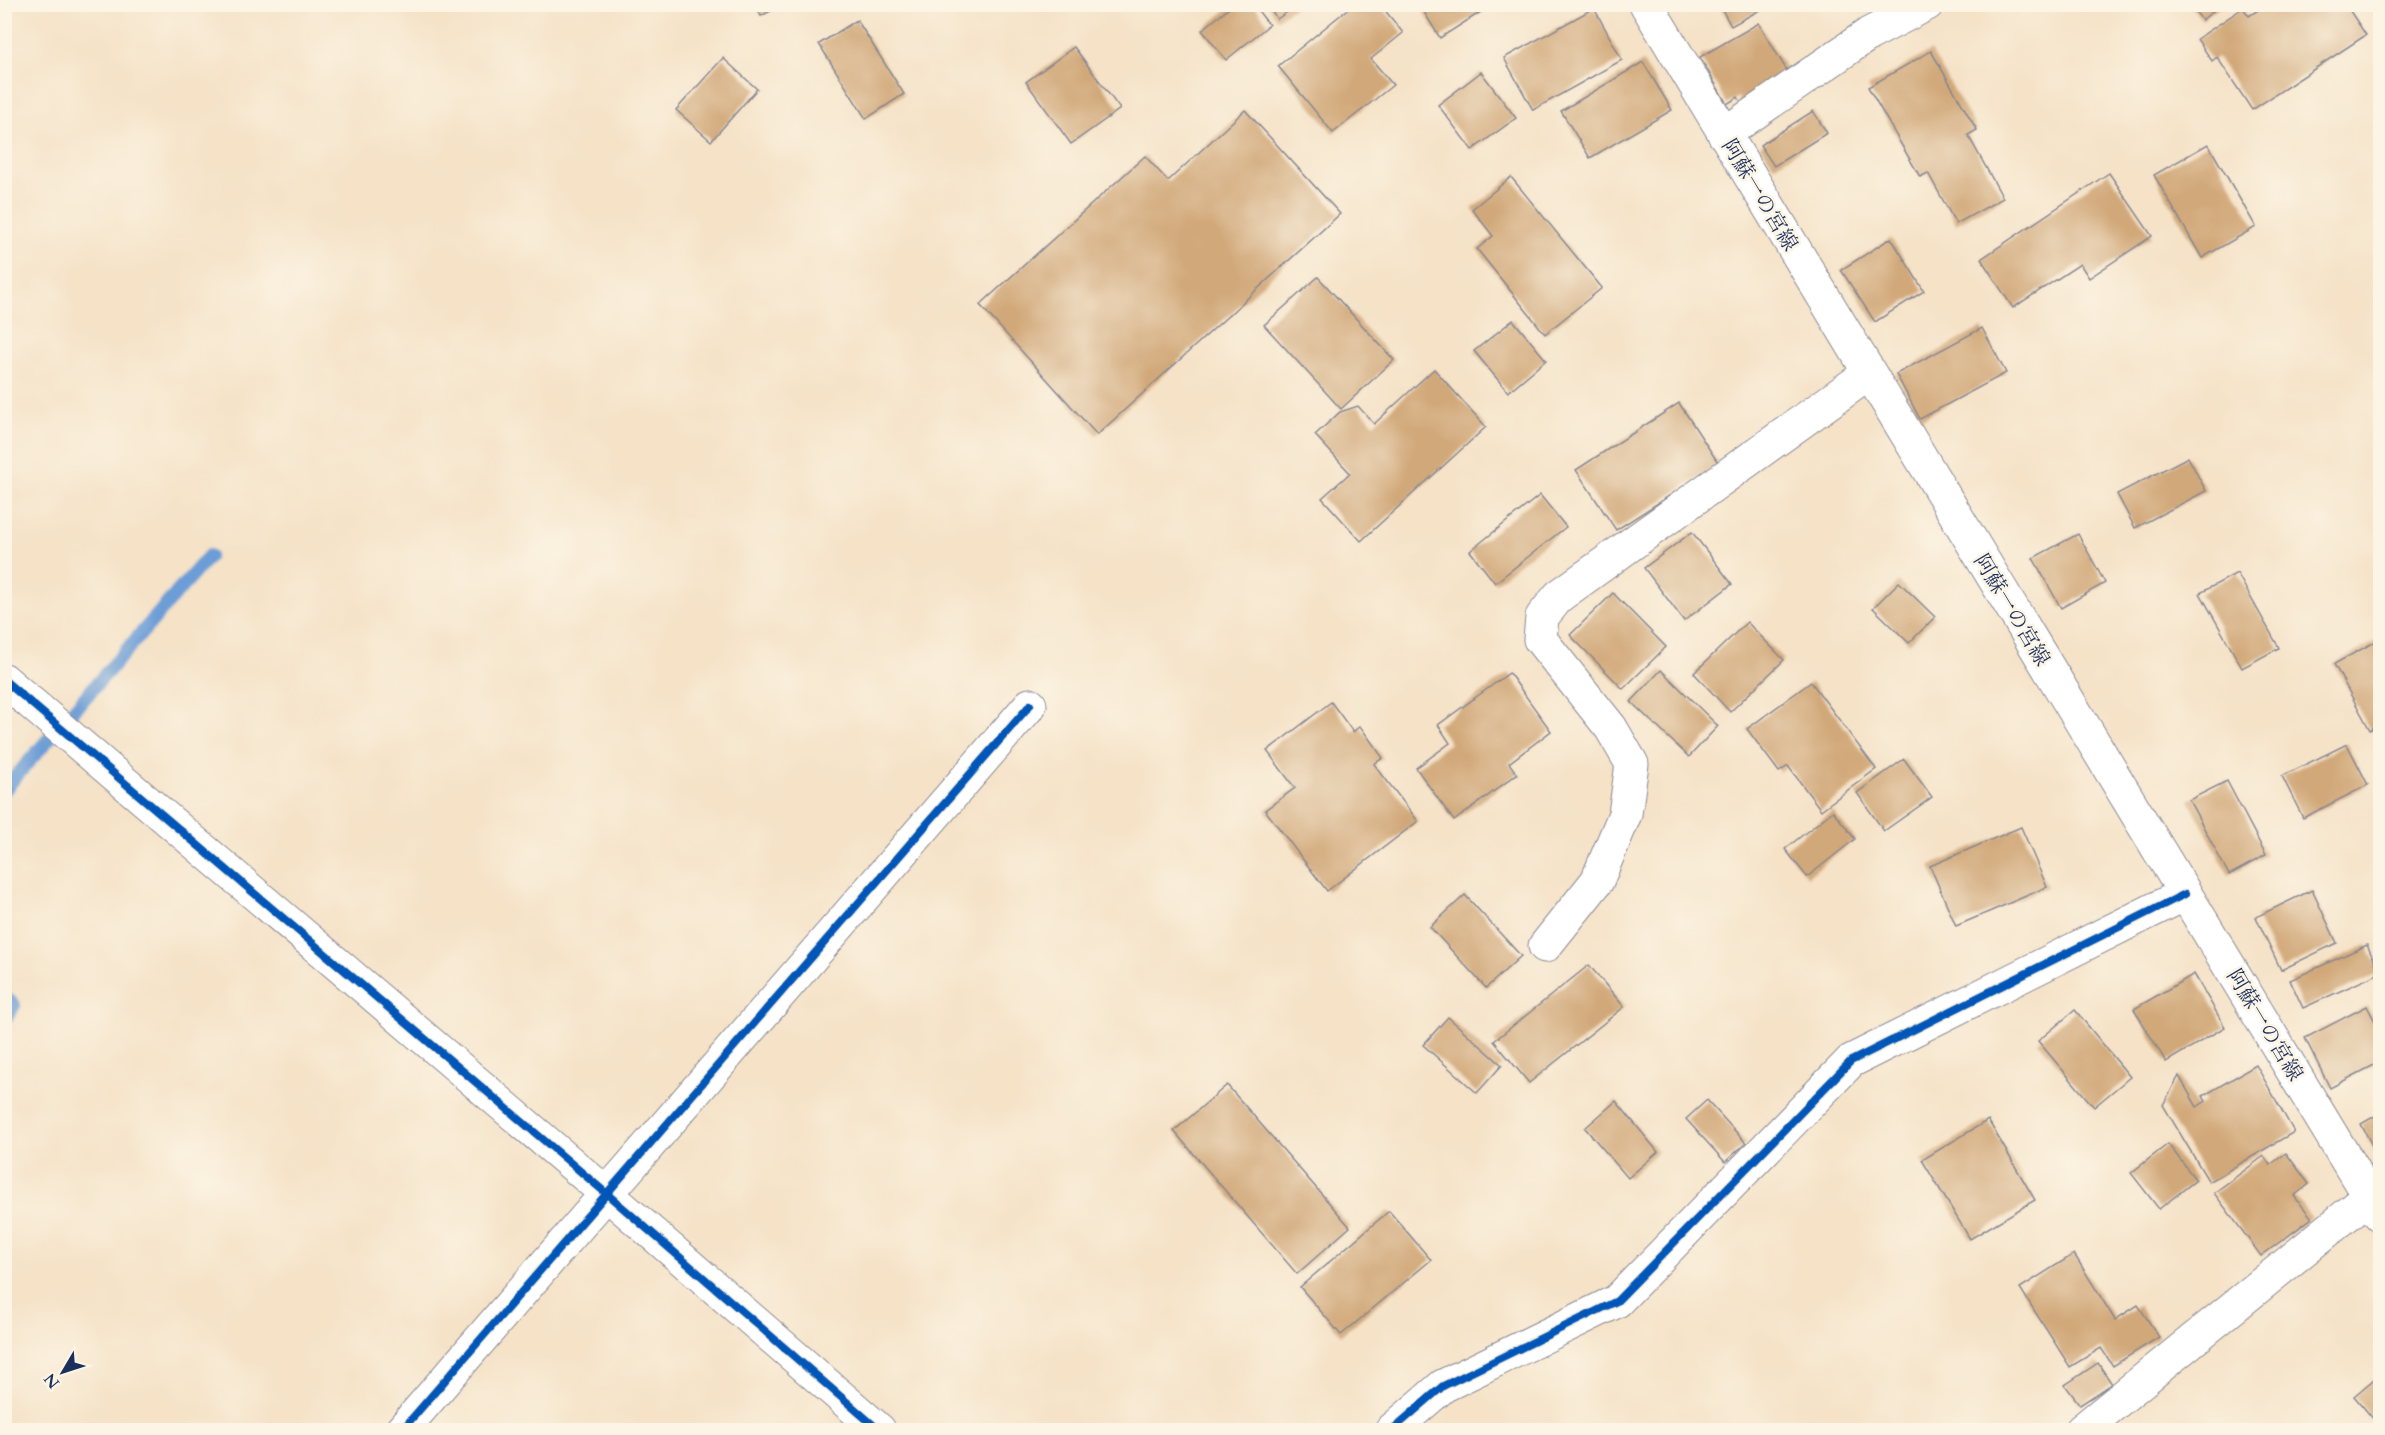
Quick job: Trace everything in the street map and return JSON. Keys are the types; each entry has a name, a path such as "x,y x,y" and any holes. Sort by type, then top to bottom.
{"street":[{"name":"阿蘇一の宮線","path":"1646,4 1868,374 2375,1206"},
{"path":"1724,134 1869,34 1927,4"},
{"path":"1545,946 1597,881 1625,814 1632,764 1611,728 1540,639 1542,617 1559,596 1868,374"},
{"path":"4,680 607,1194 879,1431"},
{"path":"402,1431 1030,705"},
{"path":"1392,1431 1443,1386 1617,1301 1851,1060 2185,894"},
{"path":"2082,1431 2375,1206"}],"building":[{"path":"755,4 784,4 761,16"},
{"path":"1234,4 1253,4 1269,25 1226,60 1202,30"},
{"path":"1267,4 1299,4 1277,19"},
{"path":"1354,4 1380,4 1403,33 1371,59 1393,85 1333,133 1278,66"},
{"path":"1419,4 1480,4 1484,10 1440,38"},
{"path":"1719,4 1771,4 1731,26"},
{"path":"2189,4 2222,4 2202,20"},
{"path":"2266,5 2346,5 2366,35 2252,110 2217,57 2212,61 2197,39 2243,8 2249,16"},
{"path":"1594,8 1622,60 1533,110 1504,58"},
{"path":"857,20 904,94 866,119 819,44"},
{"path":"1759,23 1790,76 1742,104 1738,97 1727,104 1700,57"},
{"path":"1074,47 1120,109 1071,144 1026,82"},
{"path":"1931,51 1977,130 1968,135 2003,198 1956,224 1928,173 1920,177 1868,87"},
{"path":"723,58 757,89 711,141 676,110"},
{"path":"1643,62 1672,110 1590,158 1561,111"},
{"path":"1481,72 1516,118 1472,150 1438,105"},
{"path":"1245,110 1340,214 1097,435 980,305 1145,156 1168,181"},
{"path":"1813,111 1827,133 1774,166 1760,145"},
{"path":"2208,144 2256,227 2202,258 2154,175"},
{"path":"2109,173 2152,236 2089,278 2080,264 2013,308 1981,259"},
{"path":"1511,177 1602,288 1545,334 1477,249 1493,236 1472,209"},
{"path":"1891,238 1924,291 1875,322 1841,270"},
{"path":"1318,277 1394,360 1341,409 1264,325"},
{"path":"1513,320 1546,360 1508,392 1474,351"},
{"path":"1982,328 2006,373 1920,419 1896,374"},
{"path":"1434,369 1486,427 1361,541 1322,498 1350,473 1315,435 1340,412 1358,406 1374,424"},
{"path":"1679,403 1719,464 1616,530 1576,470"},
{"path":"2188,457 2206,491 2135,528 2117,494"},
{"path":"1540,495 1566,527 1495,583 1470,551"},
{"path":"1692,532 1732,584 1684,621 1644,568"},
{"path":"2078,534 2105,583 2061,608 2033,558"},
{"path":"2237,573 2279,648 2242,668 2200,593"},
{"path":"1899,582 1935,617 1909,643 1873,608"},
{"path":"1613,593 1666,647 1623,689 1570,635"},
{"path":"1747,622 1784,660 1730,712 1694,673"},
{"path":"2380,639 2380,724 2370,730 2334,664"},
{"path":"1661,670 1718,726 1689,757 1631,702"},
{"path":"1509,673 1551,731 1509,763 1517,774 1454,821 1416,768 1450,743 1438,725"},
{"path":"1811,682 1876,769 1821,810 1788,766 1779,772 1747,729"},
{"path":"1331,702 1353,732 1360,726 1383,758 1374,764 1418,821 1327,891 1265,810 1295,788 1267,751"},
{"path":"2347,744 2368,785 2303,818 2282,776"},
{"path":"1904,759 1932,797 1884,831 1857,793"},
{"path":"2227,781 2266,855 2229,875 2189,800"},
{"path":"1833,811 1855,839 1807,877 1785,849"},
{"path":"2021,827 2047,887 1956,926 1930,866"},
{"path":"2312,890 2337,943 2281,970 2256,917"},
{"path":"1465,895 1521,956 1486,988 1430,927"},
{"path":"2367,945 2380,973 2303,1008 2290,980"},
{"path":"1589,965 1624,1007 1529,1083 1494,1041"},
{"path":"2194,974 2225,1027 2166,1062 2134,1009"},
{"path":"2367,1006 2380,1031 2380,1062 2330,1088 2305,1038"},
{"path":"2075,1010 2130,1077 2094,1107 2038,1041"},
{"path":"1448,1017 1502,1065 1477,1093 1423,1045"},
{"path":"2256,1065 2294,1132 2209,1182 2163,1105 2179,1076 2197,1107 2206,1101 2203,1096"},
{"path":"1227,1085 1350,1227 1297,1274 1174,1131"},
{"path":"1707,1100 1746,1143 1725,1162 1686,1119"},
{"path":"1616,1101 1658,1152 1628,1178 1585,1128"},
{"path":"2380,1113 2380,1161 2361,1124"},
{"path":"1988,1120 2035,1200 1970,1239 1922,1160"},
{"path":"2168,1144 2196,1180 2159,1209 2131,1173"},
{"path":"2286,1153 2309,1184 2294,1196 2312,1218 2261,1256 2214,1193 2264,1156 2270,1165"},
{"path":"1389,1211 1431,1260 1341,1335 1300,1287"},
{"path":"2074,1254 2115,1320 2138,1305 2159,1337 2113,1366 2101,1348 2070,1367 2020,1288"},
{"path":"2098,1363 2112,1384 2080,1405 2065,1385"},
{"path":"2380,1374 2380,1427 2354,1396"}],"waterway":[{"path":"4,790 209,556"},
{"path":"4,997 14,1005 4,1020"}],"cycle path":[{"path":"4,680 607,1194 879,1430"},
{"path":"402,1430 1030,705"},
{"path":"1392,1430 1443,1386 1617,1301 1851,1061 2185,894"}]}
